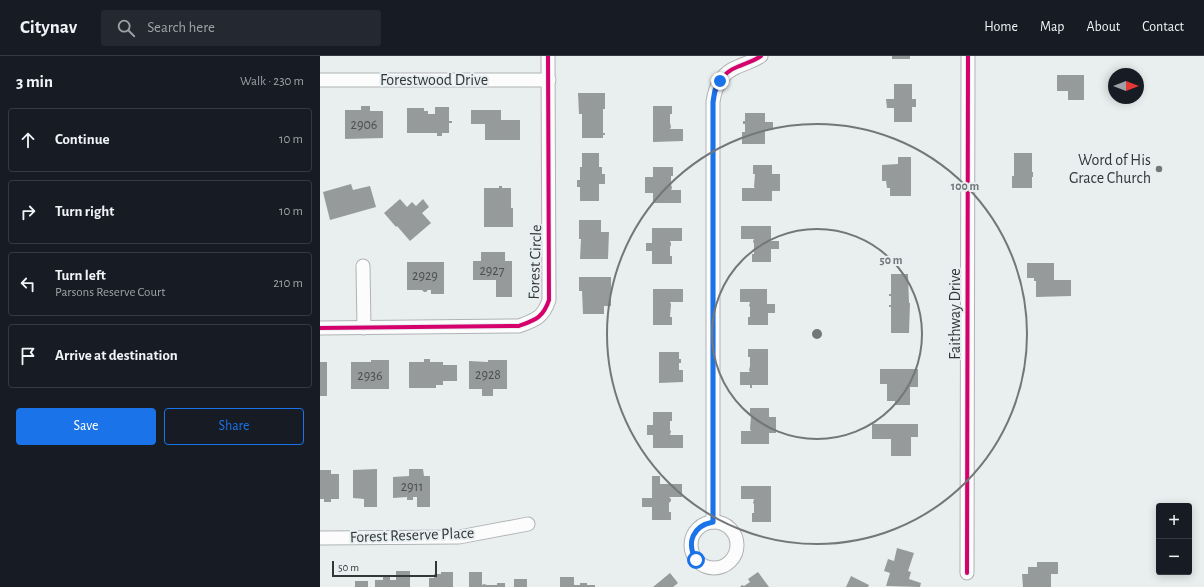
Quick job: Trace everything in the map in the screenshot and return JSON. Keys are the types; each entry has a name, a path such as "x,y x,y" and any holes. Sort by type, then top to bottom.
{"street":[{"name":"Forest Circle","path":"320,328 519,326 539,317 546,310 549,300 548,56"},
{"path":"713,522 713,102 715,90 727,73 735,68 752,62 761,56"},
{"name":"Faithway Drive","path":"967,573 968,56"},
{"name":"Forestwood Drive","path":"320,80 549,80"},
{"path":"363,266 364,328"},
{"name":"Forest Reserve Place","path":"320,538 459,537 528,524"}],"building":[{"path":"892,56 910,56 910,59 892,59"},
{"path":"1057,75 1084,75 1084,100 1068,100 1068,91 1057,91"},
{"path":"894,84 912,84 912,99 916,99 916,107 912,107 912,122 894,122 894,108 887,108 886,99 894,99"},
{"path":"578,93 605,93 603,133 605,133 605,135 603,135 603,138 582,138 582,114 579,114"},
{"path":"361,106 370,106 370,111 383,111 383,138 345,139 345,110 361,110"},
{"path":"653,106 672,106 672,114 670,114 670,129 683,129 683,141 653,142"},
{"path":"435,107 449,107 449,121 452,121 452,123 449,123 449,133 442,133 442,136 437,136 437,133 407,133 407,108 424,108 424,111 428,111 428,114 435,114"},
{"path":"471,110 501,110 501,120 520,120 520,140 485,140 485,124 471,124"},
{"path":"745,113 765,113 765,122 773,122 773,130 765,130 765,144 742,144 742,132 745,132 745,124 743,124 743,121 745,121"},
{"path":"582,153 599,153 599,167 602,167 602,174 605,174 605,184 599,184 599,201 580,201 580,187 577,187 577,180 580,180"},
{"path":"1014,153 1032,153 1032,188 1012,188 1012,176 1014,176"},
{"path":"898,157 911,157 911,196 890,196 890,188 887,188 886,181 882,181 882,165 898,164"},
{"path":"753,165 772,165 772,174 780,174 780,191 772,191 772,201 742,201 742,188 755,188 755,174 753,174"},
{"path":"653,167 673,167 673,176 671,176 671,190 681,190 681,203 653,203 653,193 645,193 645,177 653,177"},
{"path":"351,184 353,190 370,186 376,207 330,220 323,192"},
{"path":"499,186 502,186 502,188 511,188 513,227 484,227 484,188 499,188"},
{"path":"400,199 407,207 412,202 416,206 423,199 429,207 422,213 431,223 410,241 384,213"},
{"path":"579,220 601,220 601,232 609,232 608,259 580,259 581,239 579,239"},
{"path":"741,226 771,226 771,241 779,241 779,249 771,249 771,262 752,262 752,254 754,254 754,239 741,239"},
{"path":"652,228 682,228 682,241 670,241 670,256 672,256 672,264 652,264 652,251 646,251 646,243 652,243"},
{"path":"481,252 505,252 505,261 512,261 512,297 496,297 496,280 473,280 473,261 481,261"},
{"path":"407,262 444,262 444,294 431,294 431,290 424,292 422,290 407,290"},
{"path":"1027,263 1054,263 1054,280 1071,280 1071,296 1036,297 1036,281 1034,281 1034,278 1027,278"},
{"path":"891,274 908,274 910,303 909,333 891,333 891,307 889,307 889,305 891,305 891,296 889,296 889,294 891,294"},
{"path":"579,277 611,277 611,306 604,306 604,314 583,314 582,291 579,291"},
{"path":"653,289 683,289 683,302 670,302 670,317 672,317 672,325 653,325"},
{"path":"740,289 767,289 767,304 775,304 775,313 768,313 768,325 748,325 748,317 750,317 750,302 740,302"},
{"path":"748,349 768,349 768,385 752,385 752,388 750,388 750,385 740,385 740,372 750,372 750,357 748,357"},
{"path":"659,352 679,352 679,359 681,359 681,363 679,363 679,370 683,370 683,382 659,383"},
{"path":"424,359 430,359 430,362 443,362 443,365 457,365 457,381 443,381 443,385 436,385 436,388 409,388 409,362 424,362"},
{"path":"371,360 389,360 389,389 351,389 351,362 371,362"},
{"path":"488,360 507,360 507,389 493,389 493,396 482,396 482,389 469,389 469,361 488,362"},
{"path":"320,362 327,362 327,396 320,396"},
{"path":"880,369 918,369 918,387 910,387 910,405 895,405 895,401 887,401 887,384 880,384"},
{"path":"750,408 769,408 769,417 776,417 776,433 769,433 769,444 741,444 741,431 751,431"},
{"path":"653,412 672,412 672,421 670,421 670,435 683,435 683,448 653,448 653,435 647,435 647,425 653,425"},
{"path":"872,424 918,424 918,437 911,437 911,456 891,456 891,439 872,439"},
{"path":"377,469 377,507 364,507 364,499 353,498 353,470"},
{"path":"409,469 423,469 424,476 430,476 430,507 417,507 417,497 413,497 413,500 407,500 407,497 393,498 393,477 409,476"},
{"path":"320,470 331,470 331,474 339,474 339,499 331,499 331,502 324,502 324,499 320,499"},
{"path":"652,476 660,476 660,484 682,484 682,497 669,497 671,499 669,503 669,512 671,512 671,520 652,520 652,507 642,507 642,498 652,498"},
{"path":"741,486 771,486 771,522 752,522 752,513 754,513 754,499 741,499"},
{"path":"897,548 914,553 908,571 911,572 909,579 921,583 920,587 886,586 890,573 884,571 888,559 894,561"},
{"path":"1037,562 1058,562 1058,574 1051,574 1051,587 1023,587 1022,574 1028,574 1028,567 1037,567"},
{"path":"396,571 410,571 410,587 375,587 375,580 383,580 383,577 390,577 390,580 396,580"},
{"path":"441,572 453,572 453,587 429,587 429,578 434,578 434,574 441,574"},
{"path":"469,572 482,572 482,585 497,585 497,583 505,583 505,587 469,587"},
{"path":"758,572 769,587 740,587 750,582 748,579"},
{"path":"670,573 678,583 673,587 653,587"},
{"path":"851,576 869,585 868,587 846,587"},
{"path":"560,577 574,577 574,585 587,583 587,585 595,585 595,587 560,587"},
{"path":"514,579 527,579 527,587 514,587"},
{"path":"355,581 368,581 368,587 355,587"}],"cycle path":[{"path":"320,328 519,326 534,320 541,315 549,300 548,56"},
{"path":"713,522 713,102 715,91 720,81 727,73 761,56"},
{"path":"967,573 968,56"}],"place":[{"name":"Word of His Grace Church","path":"1159,169"}],"route":[{"path":"696,560 692,554 691,546 695,532 706,523 713,522 713,102 715,90 720,81"}]}
